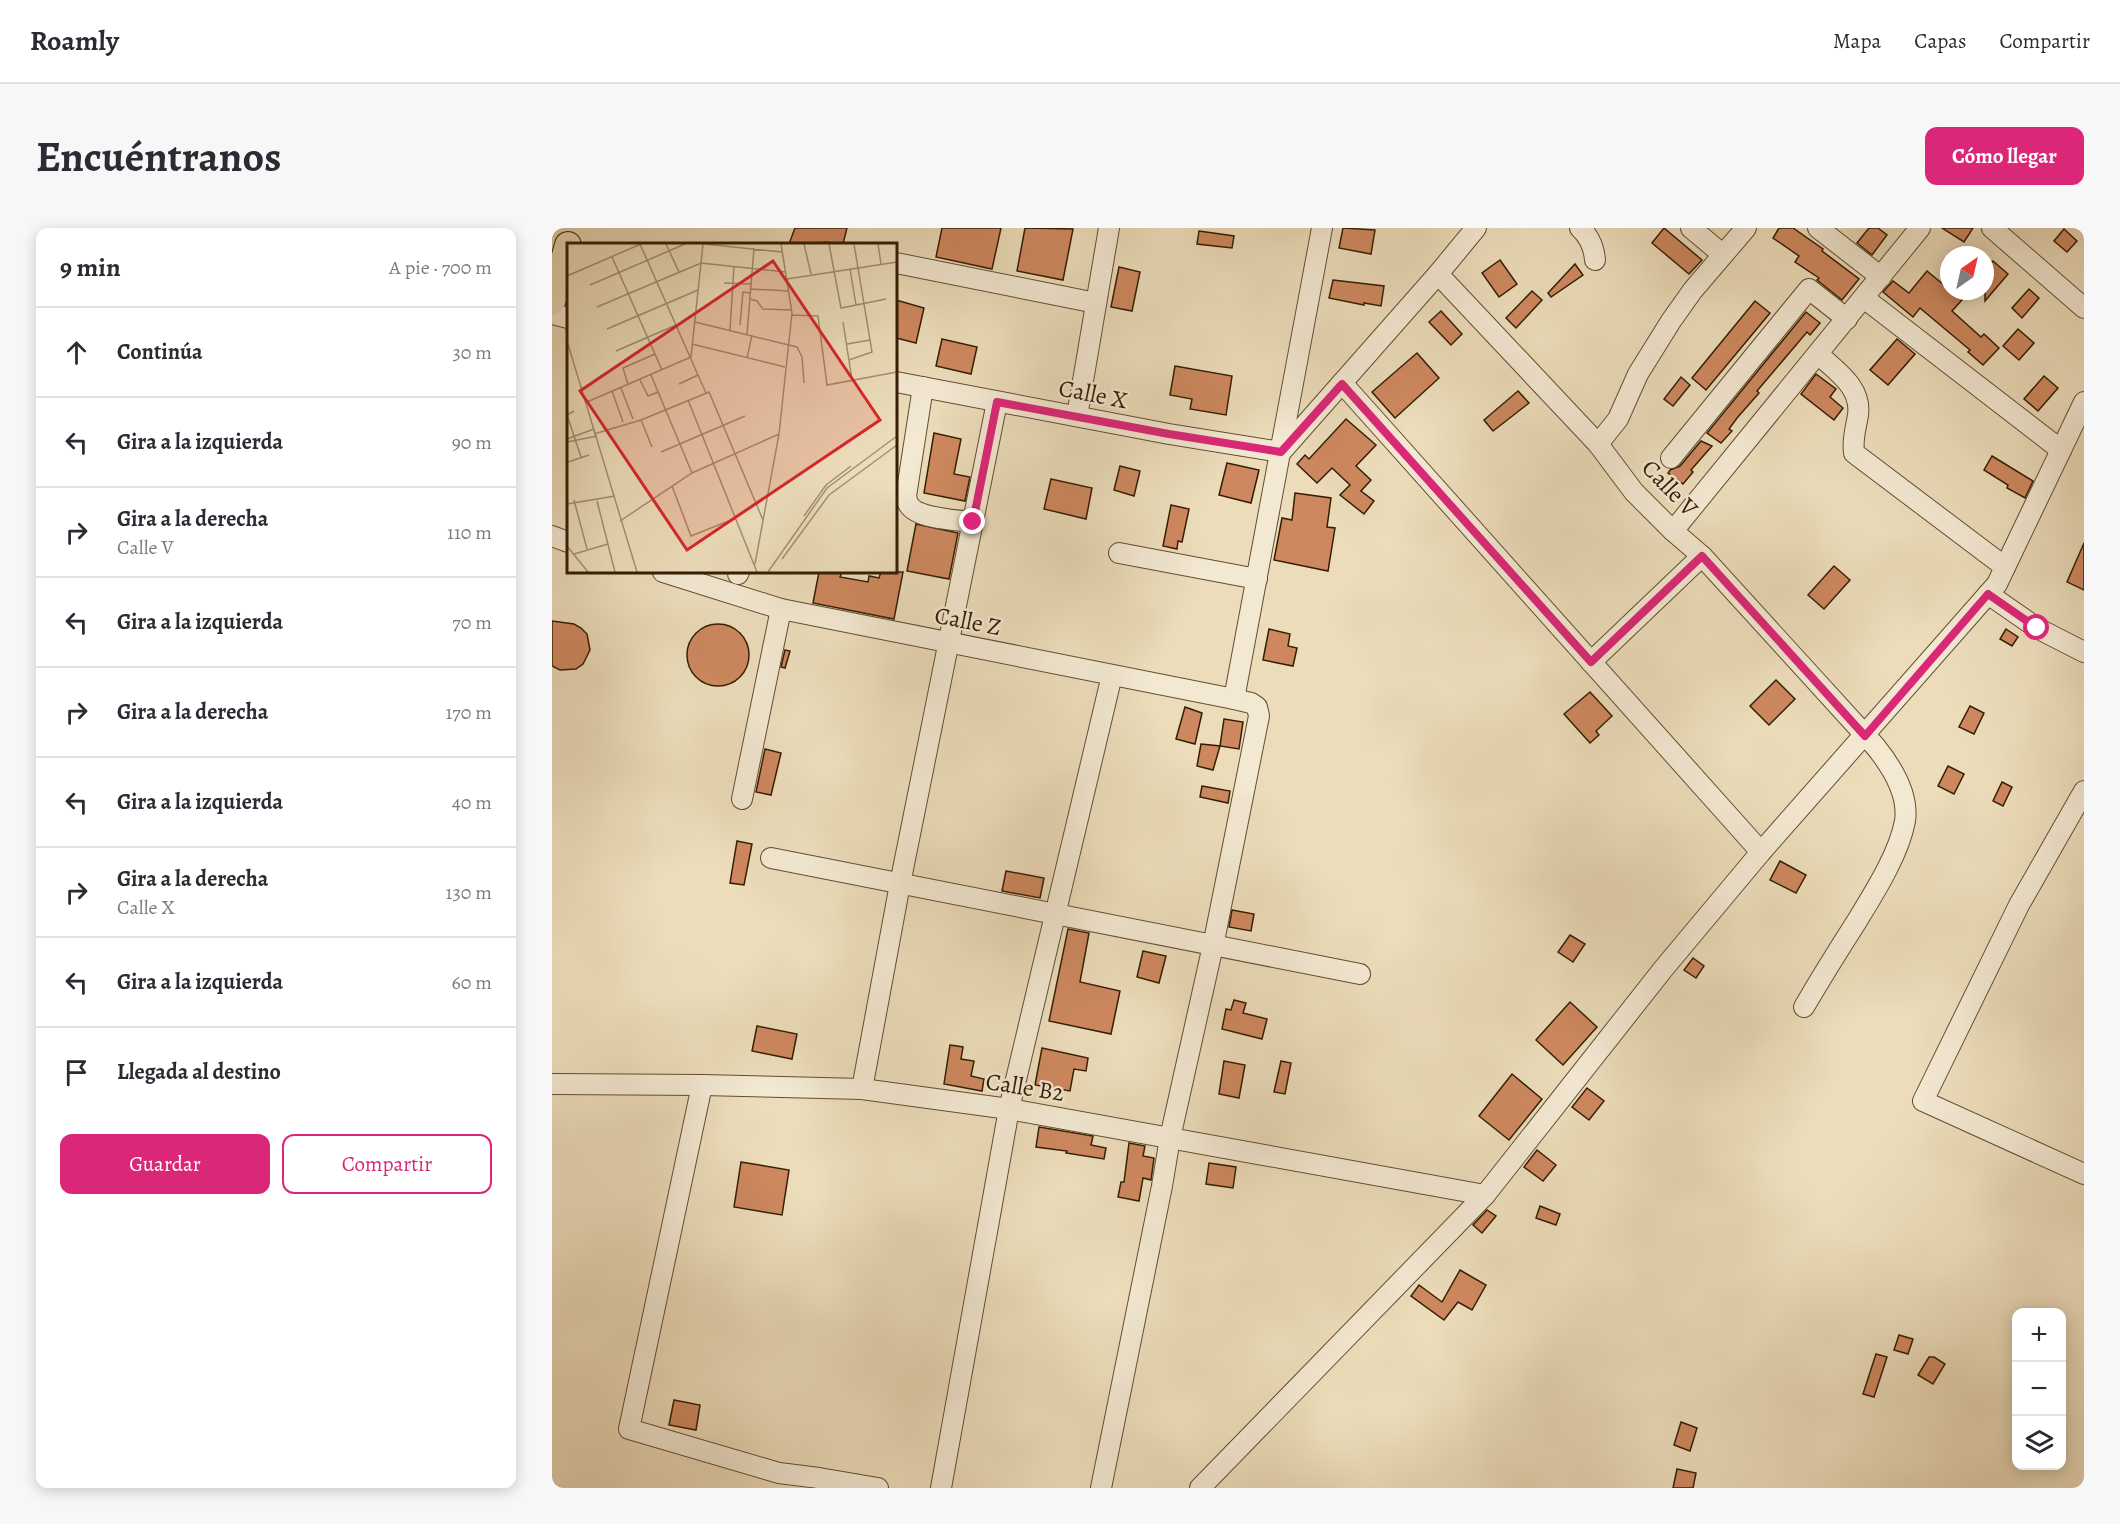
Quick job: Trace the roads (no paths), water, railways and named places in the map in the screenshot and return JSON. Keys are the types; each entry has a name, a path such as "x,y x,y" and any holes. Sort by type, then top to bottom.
{"main road":[{"path":"569,243 574,228"},
{"path":"552,302 567,249"}],"street":[{"path":"1077,416 1109,228"},
{"path":"1234,699 1322,228"},
{"path":"1281,452 1476,228"},
{"path":"1580,228 1588,236 1594,250 1595,260"},
{"path":"1691,228 1722,254"},
{"path":"1598,444 1618,419 1638,374 1665,330 1693,290 1746,228"},
{"path":"1818,228 1881,277"},
{"path":"1673,531 1920,228"},
{"path":"1992,228 2084,308"},
{"path":"897,263 1096,303"},
{"name":"Calle V","path":"1438,274 1598,444 1634,492 1702,556 1865,736 1884,758 1900,786 1905,821 1891,859 1875,891 1804,1007"},
{"path":"1671,458 1809,289 1847,319"},
{"path":"1864,298 2061,450"},
{"path":"552,314 567,318"},
{"path":"1818,354 1854,388 1858,411 1852,441 1854,453 2005,567"},
{"name":"Calle X","path":"897,381 1169,434 1281,452"},
{"path":"1342,384 1761,852"},
{"path":"923,387 906,496 909,505 916,511 929,516 973,522"},
{"path":"862,1089 900,884 997,402"},
{"path":"1200,1488 1485,1195 1665,968 1761,852 1997,584 2084,402"},
{"path":"552,537 567,542"},
{"path":"1119,553 1257,579"},
{"path":"1591,662 1702,556"},
{"name":"Calle Z","path":"666,573 781,609 1234,699 1251,703 1257,707 1259,716 1213,945"},
{"path":"1988,594 2037,628 2084,652"},
{"path":"742,799 781,609"},
{"path":"941,1488 1009,1109 1112,675"},
{"path":"2082,1167 1923,1101 2019,905 2084,792"},
{"path":"771,858 1360,974"},
{"path":"1101,1488 1170,1138 1213,945"},
{"name":"Calle B2","path":"552,1084 862,1089 1009,1109 1485,1195"},
{"path":"702,1085 629,1429 779,1473 878,1488"}]}
